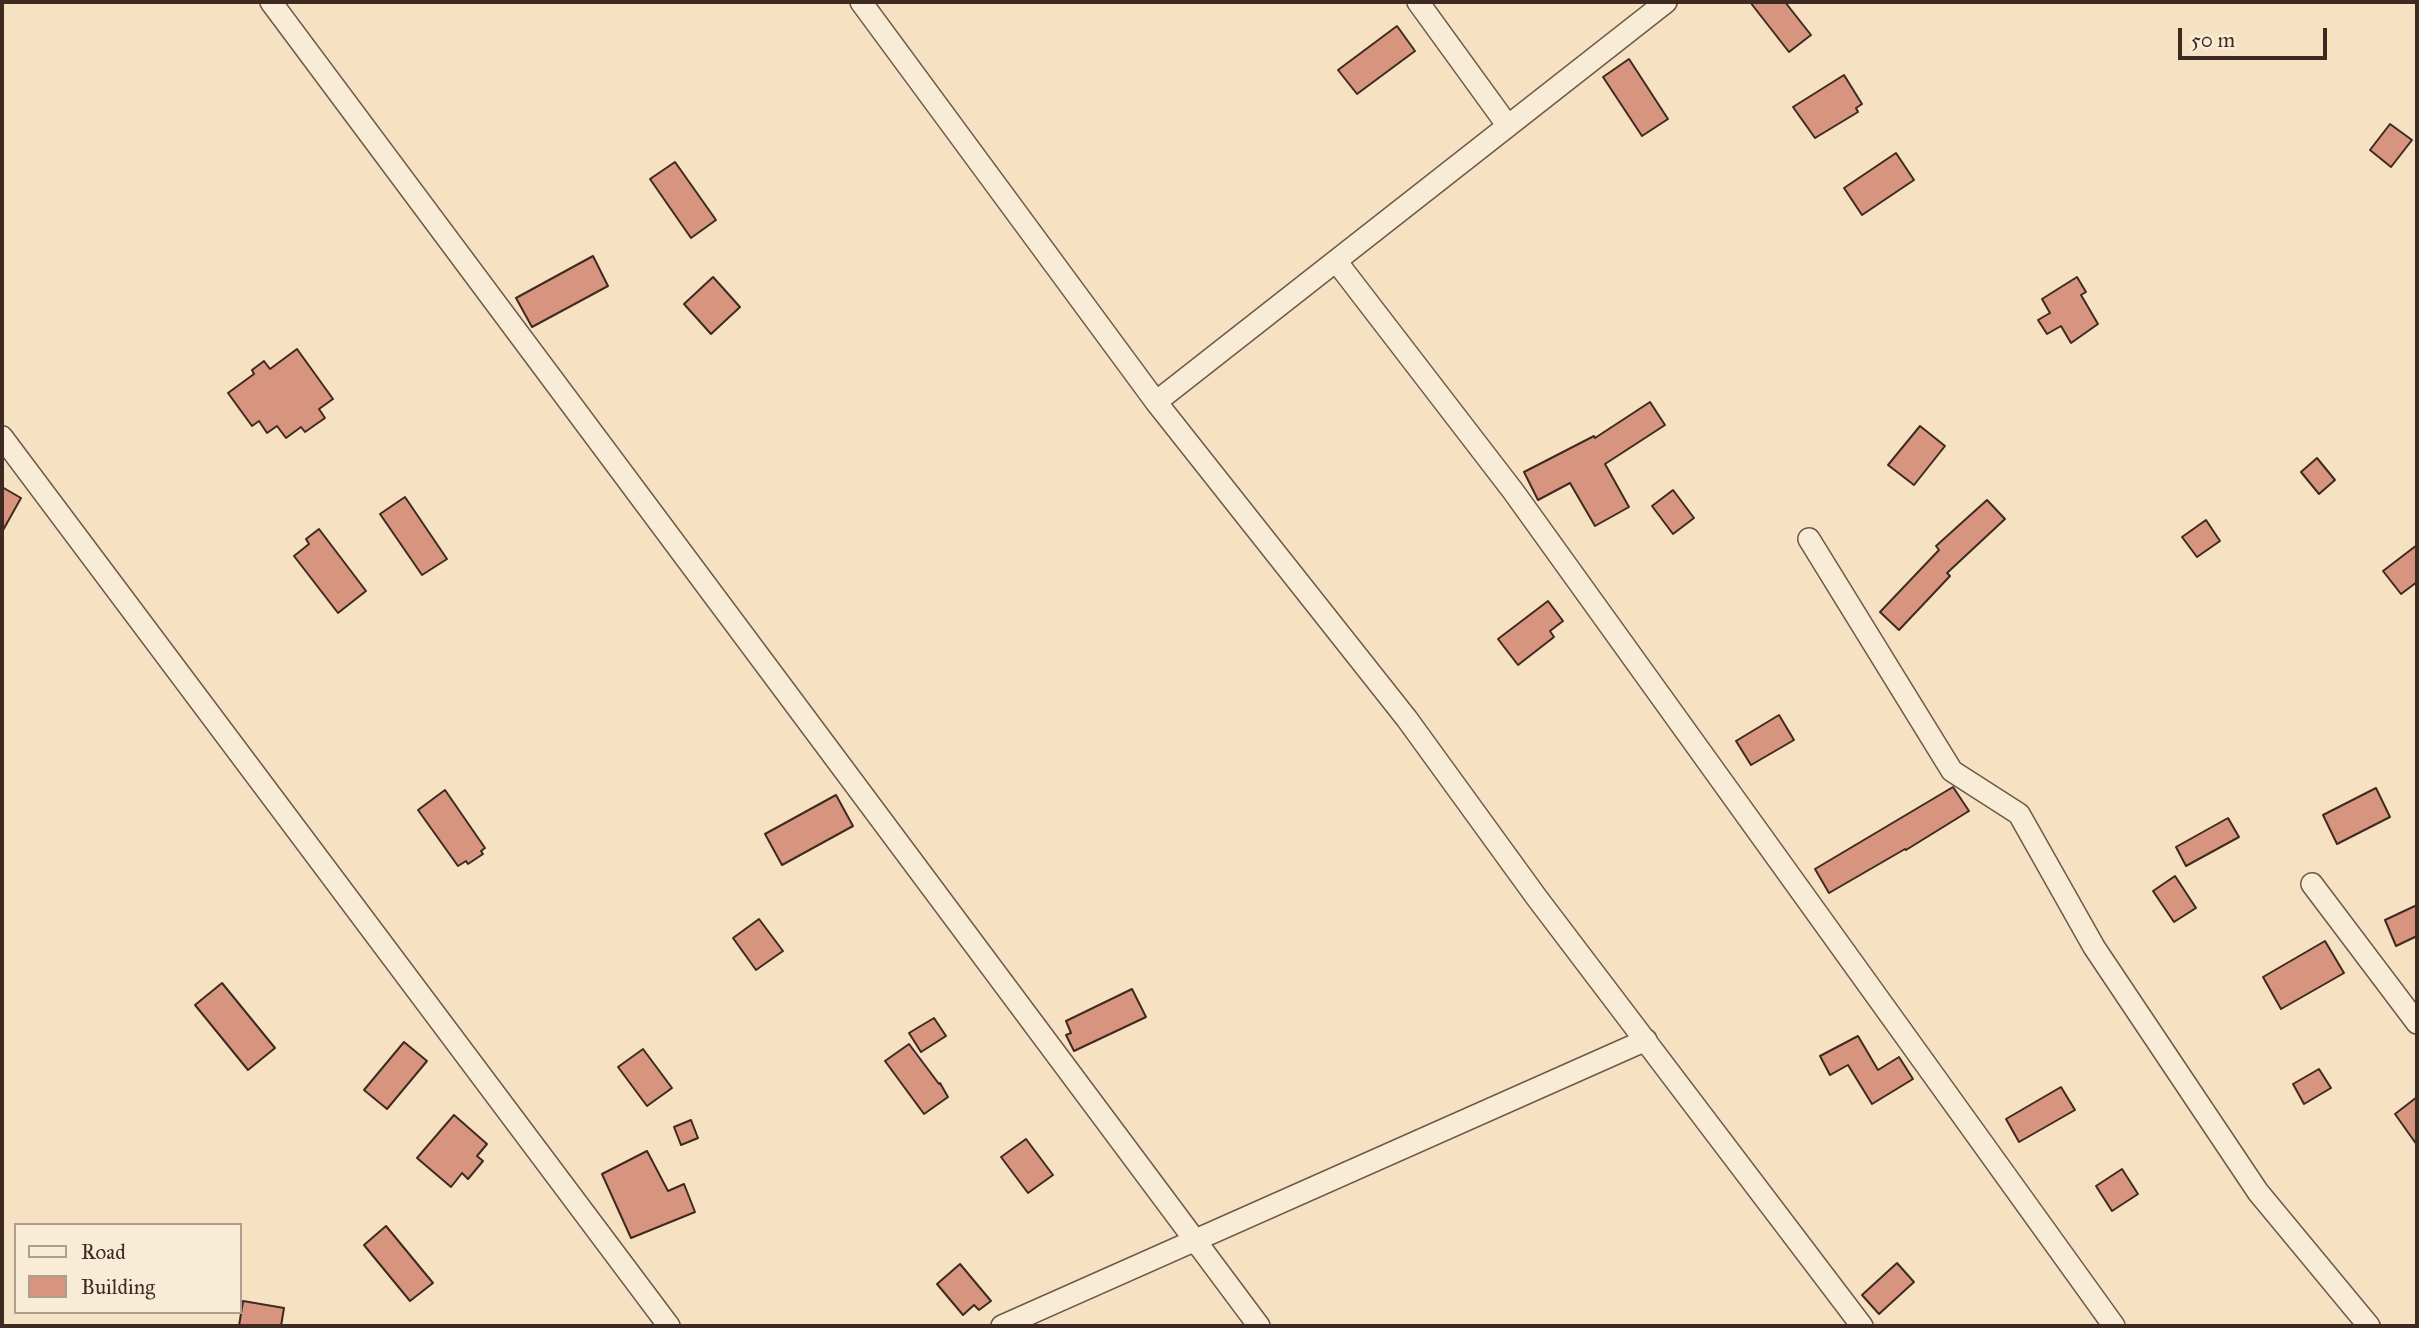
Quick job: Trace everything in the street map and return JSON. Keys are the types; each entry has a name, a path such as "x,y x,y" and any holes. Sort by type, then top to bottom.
{"street":[{"path":"271,2 1259,1326"},
{"path":"861,2 1156,402 1408,719 1537,898 1863,1326"},
{"path":"1418,2 1508,126"},
{"path":"1156,402 1666,2"},
{"path":"1336,261 1513,491 2114,1326"},
{"path":"2,438 669,1326"},
{"path":"1809,539 1952,771 2019,814 2094,947 2258,1192 2369,1326"},
{"path":"2312,884 2417,1023"},
{"path":"1002,1326 1646,1040"}],"building":[{"path":"1750,2 1785,2 1811,35 1789,52"},
{"path":"1397,26 1415,51 1357,94 1338,70"},
{"path":"1629,59 1668,119 1642,136 1603,77"},
{"path":"1844,75 1862,104 1856,108 1858,112 1815,138 1793,107"},
{"path":"2390,124 2412,140 2391,167 2370,150"},
{"path":"1896,153 1914,180 1862,215 1844,188"},
{"path":"675,162 716,220 691,238 650,179"},
{"path":"593,256 608,286 532,327 516,298"},
{"path":"713,277 740,307 711,334 684,304"},
{"path":"2077,277 2086,292 2081,295 2098,324 2071,343 2061,326 2047,334 2038,320 2050,313 2042,299"},
{"path":"297,349 333,399 319,409 325,418 305,432 301,427 286,438 277,426 267,433 259,421 252,426 228,393 254,374 252,370 264,361 270,369"},
{"path":"1650,402 1665,425 1605,464 1629,507 1595,526 1570,483 1538,500 1524,472 1594,436 1595,438"},
{"path":"1920,426 1945,446 1914,485 1888,465"},
{"path":"2317,458 2335,480 2319,494 2301,472"},
{"path":"2,487 21,498 2,532"},
{"path":"1673,490 1694,518 1673,534 1652,506"},
{"path":"405,497 447,559 422,575 380,514"},
{"path":"1987,500 2005,519 1947,573 1950,576 1899,630 1880,612 1939,550 1936,546"},
{"path":"2206,520 2220,541 2197,557 2182,537"},
{"path":"319,529 366,591 338,613 294,556 309,544 306,539"},
{"path":"2417,545 2417,582 2401,594 2383,571"},
{"path":"1548,601 1563,621 1550,631 1554,637 1518,665 1498,639"},
{"path":"1779,715 1794,740 1751,765 1736,741"},
{"path":"1953,787 1969,811 1829,893 1815,869"},
{"path":"2376,788 2390,817 2337,844 2323,815"},
{"path":"445,790 485,848 481,851 483,854 468,864 466,861 458,866 418,810"},
{"path":"836,795 853,826 782,865 765,834"},
{"path":"2228,818 2239,837 2186,866 2176,847"},
{"path":"2175,876 2196,908 2174,922 2153,891"},
{"path":"2417,905 2417,936 2396,946 2385,920"},
{"path":"759,919 783,951 756,970 733,938"},
{"path":"2325,941 2344,973 2281,1009 2263,977"},
{"path":"222,983 275,1048 248,1070 195,1005"},
{"path":"1132,989 1146,1017 1074,1051 1066,1035 1071,1033 1066,1021"},
{"path":"934,1018 946,1036 921,1052 909,1033"},
{"path":"1858,1036 1878,1070 1899,1057 1913,1079 1872,1104 1848,1065 1830,1075 1820,1056"},
{"path":"404,1042 427,1061 387,1109 364,1090"},
{"path":"909,1044 948,1097 924,1114 885,1061"},
{"path":"643,1049 672,1088 647,1106 618,1067"},
{"path":"2319,1069 2331,1088 2304,1104 2293,1084"},
{"path":"2061,1087 2075,1110 2019,1142 2006,1119"},
{"path":"2417,1097 2417,1145 2395,1114"},
{"path":"454,1115 487,1144 477,1156 483,1161 468,1179 462,1173 451,1187 417,1158"},
{"path":"691,1120 698,1138 681,1145 674,1127"},
{"path":"1026,1139 1053,1175 1028,1193 1001,1157"},
{"path":"647,1151 668,1191 684,1184 695,1212 631,1238 602,1174"},
{"path":"2122,1169 2138,1194 2112,1211 2096,1186"},
{"path":"386,1226 433,1283 410,1301 364,1245"},
{"path":"1897,1263 1914,1282 1879,1314 1862,1295"},
{"path":"960,1264 991,1301 979,1310 974,1305 963,1315 937,1284"},
{"path":"243,1301 284,1308 281,1326 239,1326"}]}
